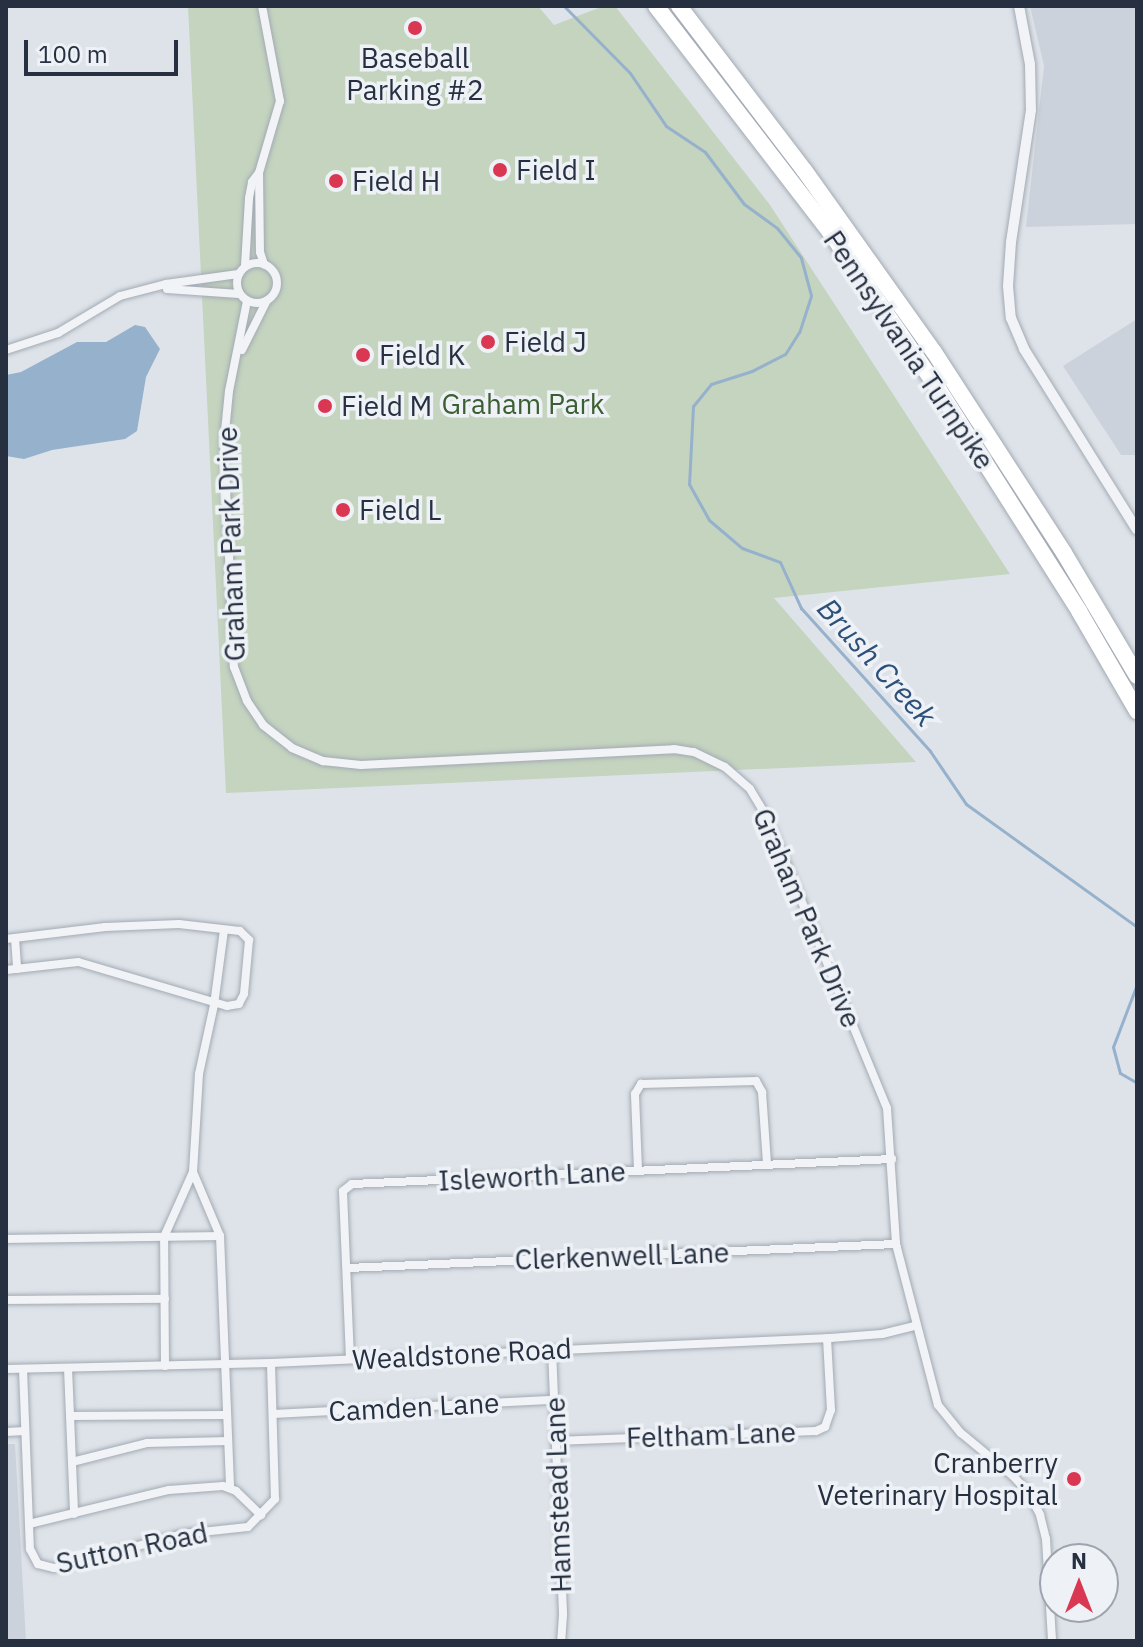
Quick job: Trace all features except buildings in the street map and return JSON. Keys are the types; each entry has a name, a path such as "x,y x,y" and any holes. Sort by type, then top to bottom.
{"highway":[{"name":"Pennsylvania Turnpike","path":"656,6 830,232 939,390 1079,611 1137,711"},
{"name":"Pennsylvania Turnpike","path":"679,6 804,170 934,352 1064,553 1137,676"}],"street":[{"name":"Graham Park Drive","path":"238,358 266,301 275,292 277,281 273,270 264,264 260,252 259,173 280,101 262,6"},
{"path":"1019,6 1030,64 1031,110 1011,242 1008,286 1011,318 1024,349 1137,530"},
{"name":"Graham Park Drive","path":"245,266 249,198 252,182 259,173"},
{"path":"6,350 58,333 111,299 150,288 238,274 245,266 264,264"},
{"name":"Graham Park Drive","path":"238,274 243,297 238,358 229,391 224,442 234,667 247,701 263,725 292,748 313,757 361,765 674,749 694,752 725,767 750,789 767,817 887,1108 896,1244 938,1405 961,1433 1028,1492 1040,1515 1046,1539 1052,1641"},
{"path":"150,288 214,290 266,301"},
{"path":"6,970 17,969 78,962 214,1005 239,1004 244,994 249,940 240,931 179,924 105,927 10,939 17,969"},
{"path":"165,1366 164,1237 193,1172 199,1074 214,1005 224,930"},
{"path":"638,1170 635,1094 641,1084 756,1081 762,1092 767,1164"},
{"name":"Isleworth Lane","path":"350,1359 343,1191 352,1184 892,1159"},
{"path":"193,1172 220,1236 230,1487"},
{"path":"6,1239 220,1236"},
{"name":"Clerkenwell Lane","path":"348,1268 896,1244"},
{"path":"6,1300 165,1299"},
{"name":"Wealdstone Road","path":"6,1369 225,1365 827,1338 882,1334 917,1325"},
{"name":"Feltham Lane","path":"555,1441 816,1431 825,1427 831,1410 827,1338"},
{"name":"Hamstead Lane","path":"552,1350 563,1615 561,1641"},
{"path":"29,1524 169,1490 230,1487 261,1515 275,1499 271,1363"},
{"path":"68,1368 74,1514"},
{"name":"Sutton Road","path":"23,1369 29,1524 33,1556 38,1564 54,1568 183,1534 248,1527 261,1515"},
{"name":"Camden Lane","path":"273,1414 554,1400"},
{"path":"70,1416 227,1415"},
{"path":"6,1432 25,1431"},
{"path":"72,1462 147,1443 228,1441"}],"shaded area":[{"path":"1030,6 1137,6 1137,224 1026,227 1044,66"},
{"path":"1137,319 1137,455 1121,455 1063,366"},
{"path":"6,1444 15,1444 26,1641 6,1641"}],"green space":[{"name":"Graham Park","path":"188,6 538,6 554,25 604,6 615,6 770,205 1010,574 774,598 916,762 226,793"}],"water":[{"path":"135,325 145,327 160,349 146,377 137,431 125,439 52,450 24,459 6,456 6,375 21,372 77,342 106,342"}],"waterway":[{"name":"Brush Creek","path":"564,6 630,73 666,126 705,152 744,204 777,228 801,258 811,296 799,332 785,354 752,371 711,384 693,406 689,484 709,520 742,548 780,562 801,608 930,751 966,804 1137,927"},
{"name":"Brush Creek","path":"1137,984 1113,1047 1120,1073 1137,1083"}],"place":[{"name":"Baseball Parking #2","path":"415,28"},
{"name":"Field I","path":"500,170"},
{"name":"Field H","path":"336,181"},
{"name":"Field J","path":"488,342"},
{"name":"Field K","path":"363,355"},
{"name":"Field M","path":"325,406"},
{"name":"Field L","path":"343,510"},
{"name":"Cranberry Veterinary Hospital","path":"1074,1479"}]}
